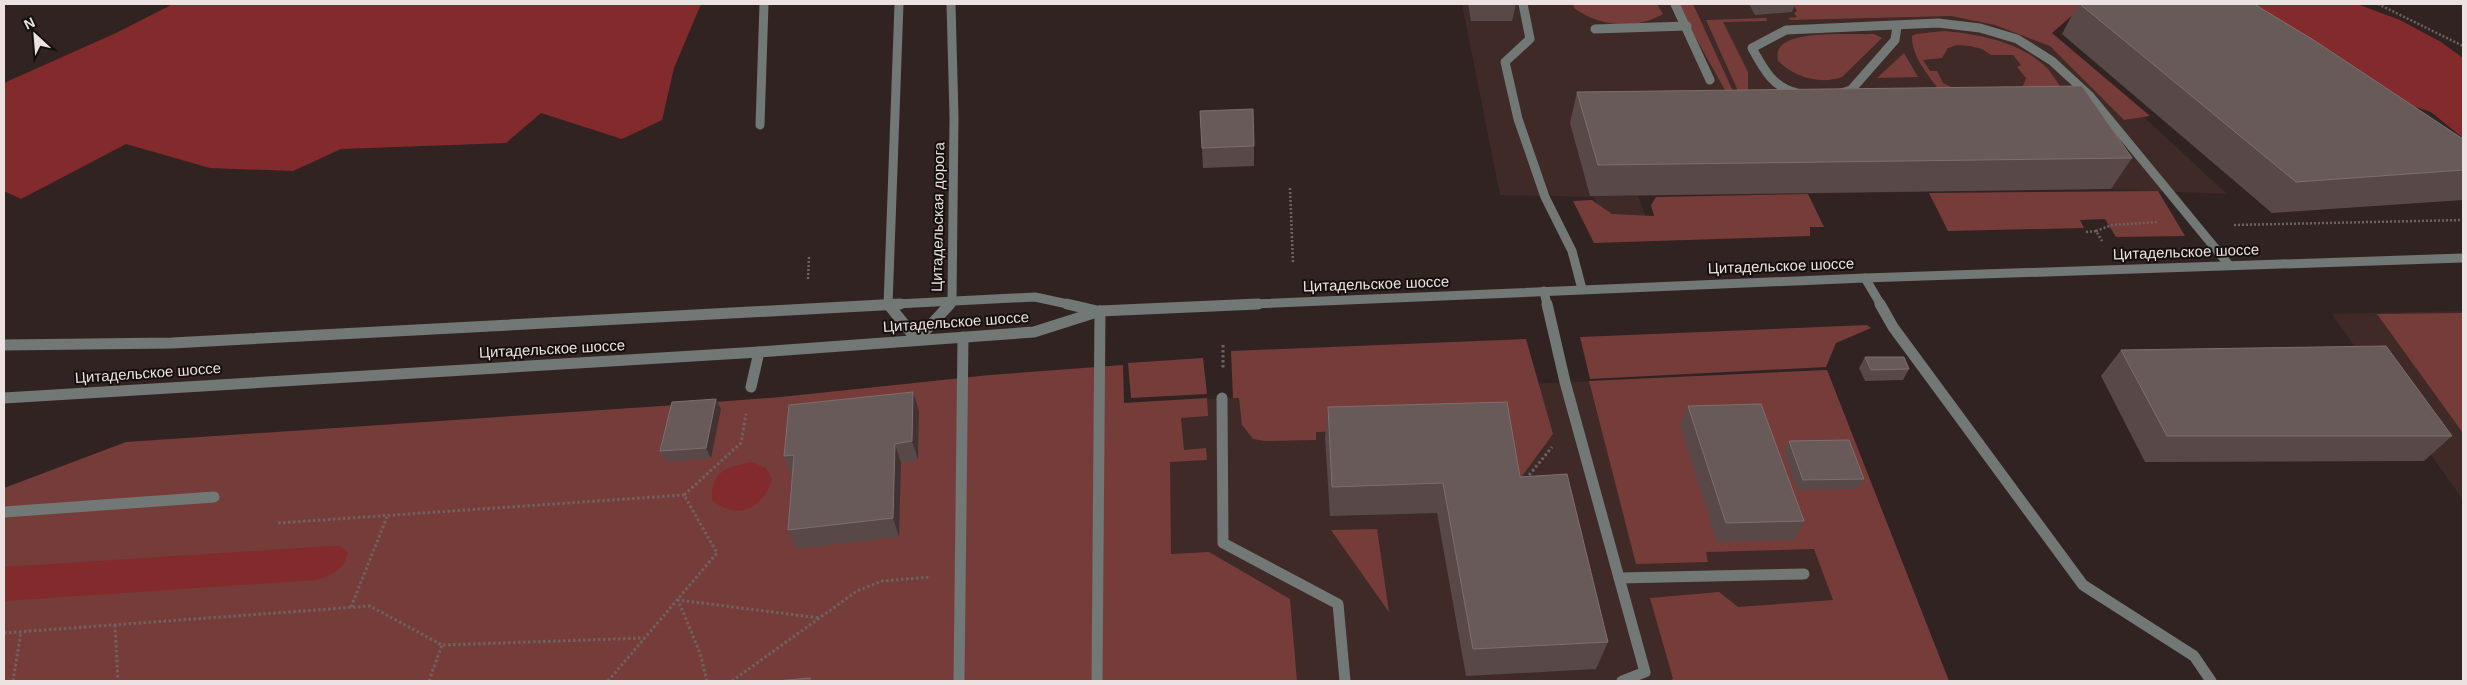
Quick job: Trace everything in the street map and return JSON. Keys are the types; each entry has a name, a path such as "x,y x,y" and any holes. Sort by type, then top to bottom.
{"street":[{"path":"760,125 764,4"},
{"path":"899,4 888,306 917,340"},
{"name":"Цитадельская дорога","path":"917,340 952,302 954,116 951,4"},
{"path":"1523,4 1530,39 1505,62 1518,119 1545,197 1572,251 1582,290"},
{"path":"1675,4 1687,26 1710,80"},
{"path":"1807,94 1788,92 1768,78 1752,48 1786,30 1938,24 1980,28 2017,39 2052,60 2090,96 2228,265"},
{"path":"1595,29 1687,26"},
{"path":"1834,94 1851,90 1895,40 1898,26"},
{"name":"Цитадельское шоссе","path":"4,398 169,386 758,352 1034,332 1100,311 1865,278 2463,258"},
{"path":"1865,278 1894,327 2083,585 2194,656 2211,681"},
{"path":"1544,291 1576,419 1645,672 1622,681"},
{"name":"Цитадельское шоссе","path":"4,345 172,343 888,306 1035,296 1100,311"},
{"path":"1097,681 1100,311"},
{"path":"959,681 962,574 963,337"},
{"path":"751,387 758,352"},
{"path":"1222,398 1223,543 1338,604 1345,681"},
{"path":"4,512 214,497"},
{"path":"1619,578 1804,574"}],"path":[{"path":"2378,4 2463,46"},
{"path":"1290,188 1293,264"},
{"path":"2096,231 2112,225 2151,222 2236,225 2463,220"},
{"path":"278,523 387,517 684,495 741,443 751,387"},
{"path":"1520,486 1576,419"},
{"path":"608,681 717,553 684,495"},
{"path":"351,607 387,517"},
{"path":"732,681 857,591 882,580 962,574"},
{"path":"678,600 821,618"},
{"path":"678,600 700,653 707,681"},
{"path":"4,633 370,606 442,645 644,638"},
{"path":"115,625 118,681"},
{"path":"13,681 20,632"},
{"path":"429,681 442,645"}],"shaded area":[{"path":"173,4 701,4 674,68 662,120 622,139 541,113 506,143 341,149 293,171 210,168 126,144 21,199 4,191 4,83 116,33"},
{"path":"1462,4 1978,4 2064,43 2227,194 2111,189 1638,196 1649,225 1606,227 1594,197 1500,195"},
{"path":"1573,4 1657,4 1663,14 1641,22 1618,24 1595,19 1574,8"},
{"path":"1677,4 1693,4 1738,102 1731,101"},
{"path":"1793,4 2085,4 2052,33 2150,116 2124,120 2050,46 1995,25 1951,16 1790,20 1789,18 1797,17 1794,13 1797,11"},
{"path":"2230,4 2357,4 2400,20 2441,42 2463,58 2463,138 2431,112 2401,102"},
{"path":"1766,18 1767,21 1723,22 1748,72 1748,90 1738,91 1706,20"},
{"path":"1944,31 1985,37 2025,52 2047,68 2070,104 2019,97 2026,78 2017,67 2021,65 2013,55 1991,55 1982,49 1957,45 1948,48 1942,58 1923,60 1930,71 1937,71 1943,83 1972,97 1944,97 1928,76 1919,60 1915,52 1912,36"},
{"path":"1874,34 1882,38 1842,77 1825,80 1808,78 1792,71 1778,61 1779,49 1788,41 1811,35"},
{"path":"1904,53 1918,77 1877,78"},
{"path":"2158,191 2185,236 2116,237 2105,219 2080,220 2084,228 1948,231 1929,193"},
{"path":"1808,194 1824,227 1810,227 1810,236 1594,243 1573,201 1592,200 1612,214 1654,216 1651,205 1656,197"},
{"path":"2463,311 2463,500 2332,314"},
{"path":"2463,313 2463,433 2377,314"},
{"path":"1867,325 1871,328 1836,343 1826,367 1590,379 1580,337"},
{"path":"1526,339 1553,434 1520,479 1346,431 1316,432 1316,440 1264,441 1253,439 1242,425 1239,398 1233,398 1231,351"},
{"path":"1203,358 1207,394 1131,398 1128,363"},
{"path":"1123,365 1124,403 1207,398 1208,416 1181,418 1184,450 1206,448 1207,460 1170,462 1171,554 1209,552 1290,599 1297,681 4,681 4,488 126,442 781,397 990,375"},
{"path":"1827,370 1949,681 1125,681 1123,403"},
{"path":"1827,370 1949,681 1669,681 1673,679 1650,598 1719,592 1738,607 1833,600 1814,549 1706,552 1708,562 1636,564 1589,381"},
{"path":"752,462 766,468 772,479 763,498 748,509 739,510 730,510 712,500 714,483 722,472 728,468"},
{"path":"1377,529 1389,612 1331,530"},
{"path":"341,546 348,552 344,563 337,571 316,580 4,601 4,567"}],"building":[{"path":"2080,4 2254,4 2312,39 2463,139 2463,170 2296,182"},
{"path":"2082,86 2132,158 1598,165 1577,92"},
{"path":"1253,109 1254,146 1202,148 1200,111"},
{"path":"2386,346 2452,436 2167,436 2121,350"},
{"path":"1865,357 1904,357 1909,369 1871,370"},
{"path":"913,392 912,441 895,444 893,518 788,530 794,455 784,456 789,405"},
{"path":"716,399 706,448 660,451 672,402"},
{"path":"1507,402 1520,477 1567,474 1608,642 1473,649 1443,483 1332,487 1328,407"},
{"path":"1761,404 1804,521 1726,523 1688,406"},
{"path":"1849,440 1864,479 1803,480 1789,441"},
{"path":"810,678 810,681 776,681"}]}
